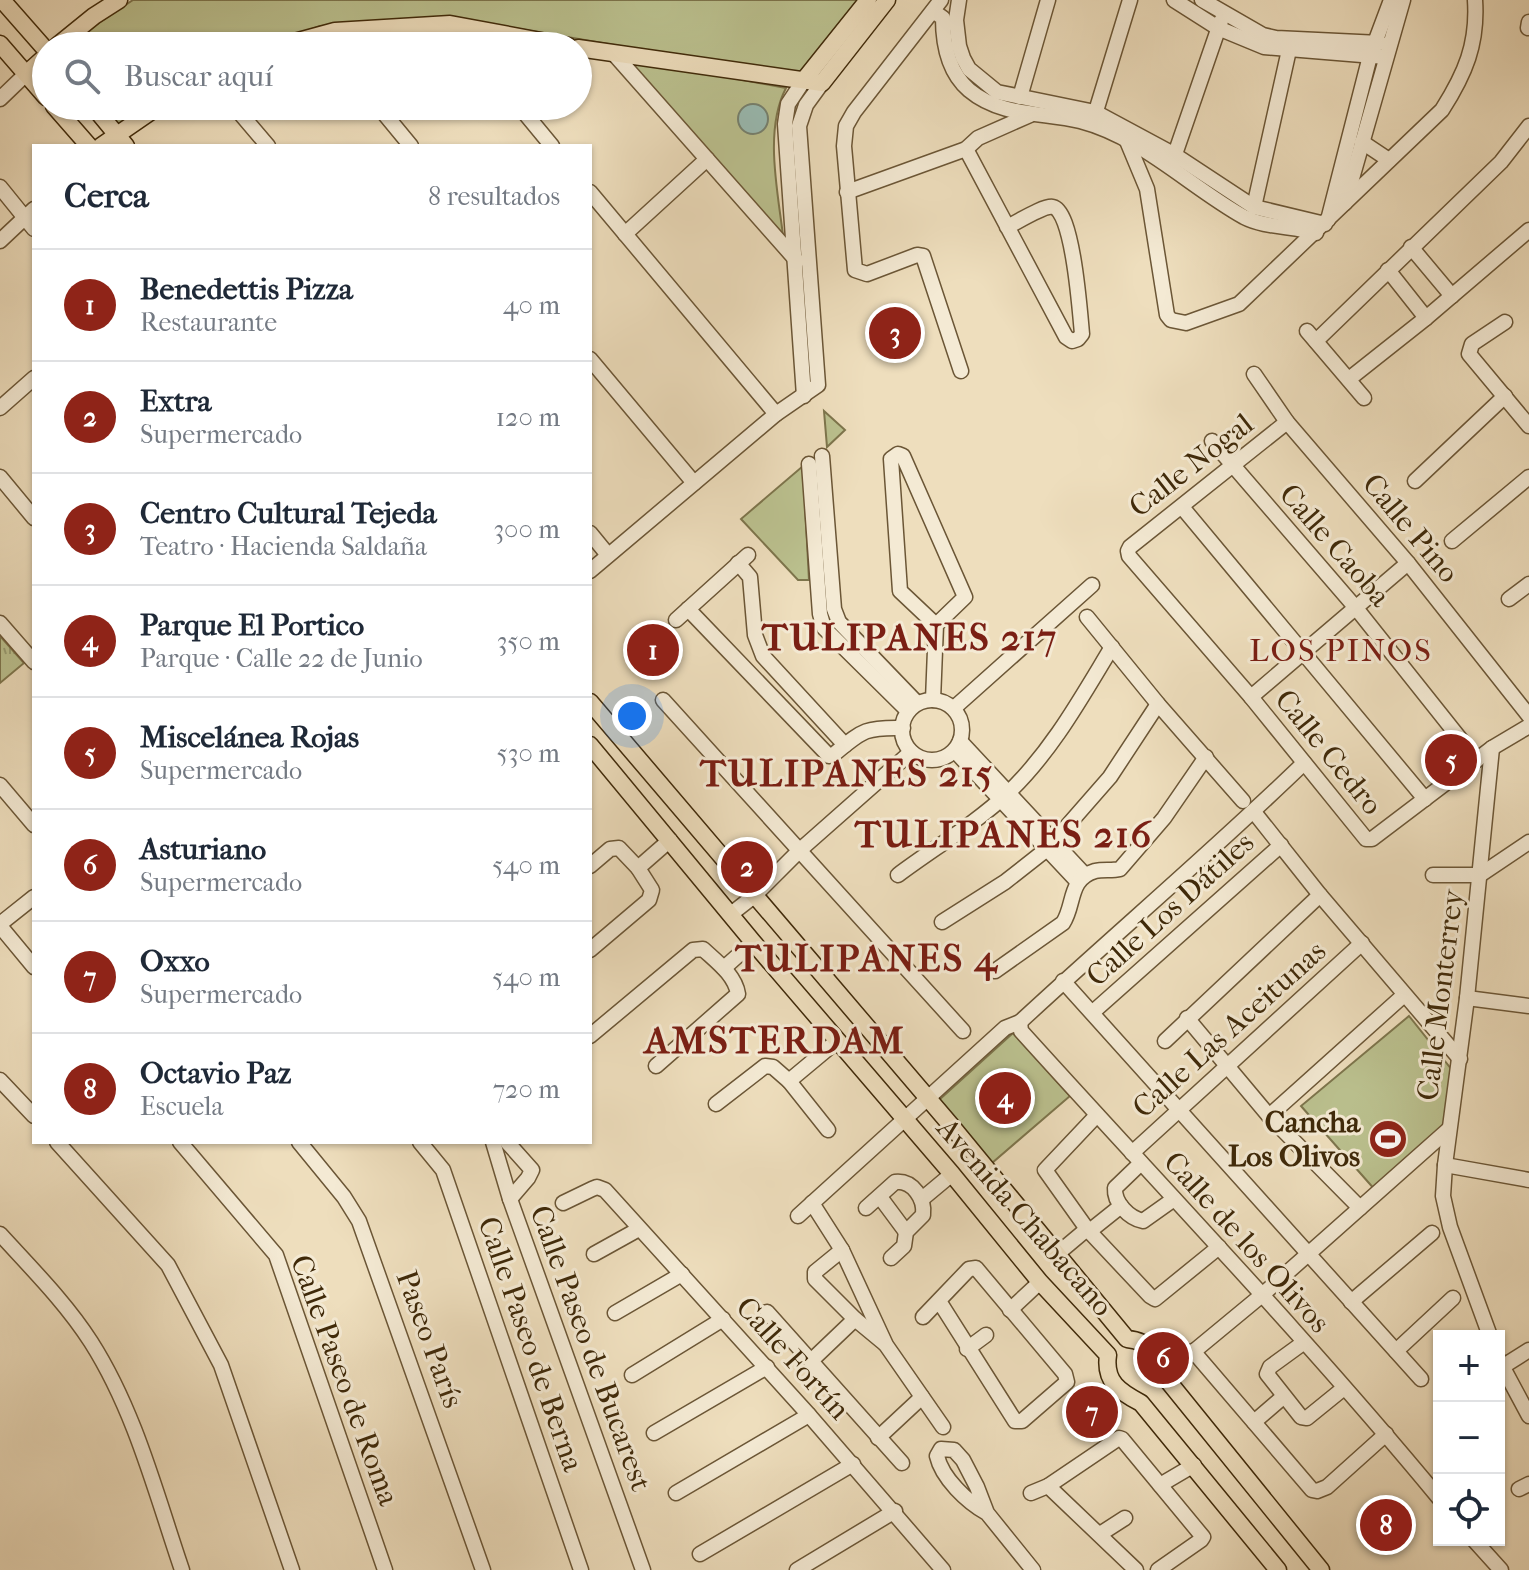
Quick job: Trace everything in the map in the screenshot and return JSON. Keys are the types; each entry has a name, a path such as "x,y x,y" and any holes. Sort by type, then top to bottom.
{"main road":[{"path":"74,32 119,0"},
{"path":"804,80 868,0"},
{"path":"592,51 822,83 887,0"},
{"path":"10,3 32,32"},
{"path":"344,32 450,24 493,32"},
{"path":"0,44 32,81"},
{"path":"26,74 32,69"},
{"path":"66,120 87,144"},
{"path":"105,120 121,140 143,120"},
{"name":"Avenida Chabacano","path":"592,704 949,1123 1127,1339 1141,1341 1152,1349 1164,1376 1321,1570"},
{"name":"Avenida Chabacano","path":"592,747 1040,1282 1108,1355 1106,1366 1118,1391 1141,1403 1278,1570"},
{"path":"925,1143 949,1123"},
{"path":"1108,1355 1127,1339"}],"street":[{"path":"958,0 939,10 854,112 846,126 844,146 855,270 867,274 917,255 923,256 961,371"},
{"path":"958,0 956,20 959,46 969,69 997,92 1094,118 1254,207 1323,226"},
{"path":"1020,97 1048,0"},
{"path":"1094,118 1130,0"},
{"path":"1174,0 1218,28 1264,47 1380,50"},
{"path":"1202,0 1263,35 1380,50"},
{"path":"1345,203 1362,142 1391,0"},
{"path":"1323,226 1380,50 1403,0"},
{"path":"1127,141 1147,189 1167,315 1179,323 1192,322 1239,304 1442,110 1462,80 1476,25 1475,0"},
{"path":"939,10 945,53 957,78 977,96 1030,115 1094,118 1127,141 1172,161 1252,221 1323,226"},
{"path":"1172,161 1224,13"},
{"path":"450,24 457,32"},
{"path":"1254,207 1289,50"},
{"path":"615,55 803,263"},
{"path":"0,99 26,74"},
{"path":"592,569 776,414 818,385 785,124 788,104 804,80"},
{"path":"804,396 799,126 806,105 822,83"},
{"path":"847,192 966,149 978,138 1030,115"},
{"path":"246,120 266,144"},
{"path":"390,120 409,144"},
{"path":"531,120 550,144"},
{"path":"1364,398 1312,336 1388,270 1501,162 1529,126"},
{"path":"1362,142 1389,160"},
{"path":"966,149 1007,227 1066,337 1072,341 1078,339 1082,334 1079,291 1067,225 1061,213 1057,208 1047,207 1007,227"},
{"path":"625,234 707,159"},
{"path":"0,187 31,218 0,241"},
{"path":"593,200 776,414"},
{"path":"1349,379 1529,230"},
{"path":"1411,247 1452,296"},
{"path":"1388,270 1426,318"},
{"path":"1505,322 1472,344 1469,350 1473,360 1529,426"},
{"path":"592,361 694,483"},
{"name":"Calle Pino","path":"1254,374 1287,422 1408,563 1529,716"},
{"path":"0,408 32,380"},
{"path":"1415,481 1505,396"},
{"name":"Calle Nogal","path":"1128,551 1287,422"},
{"name":"Calle Caoba","path":"1212,441 1356,608 1477,760"},
{"path":"933,700 936,625 965,597 903,456 898,454 891,459 900,591 936,625"},
{"path":"816,460 834,609 839,622 913,707"},
{"path":"0,477 32,516"},
{"path":"1452,541 1529,477"},
{"path":"1182,507 1425,799 1492,748 1529,726"},
{"path":"592,535 608,555"},
{"name":"Calle Cedro","path":"1128,551 1129,556 1368,839 1425,799"},
{"path":"676,620 743,559 750,577 755,635 763,656 845,745"},
{"path":"1251,697 1408,563"},
{"path":"1509,599 1529,584"},
{"path":"954,708 1092,585"},
{"path":"688,609 829,756 869,729 903,728"},
{"path":"1087,617 1460,1059"},
{"path":"0,623 32,660"},
{"path":"898,875 1004,796 1068,720 1112,647"},
{"path":"663,700 963,1031"},
{"path":"933,700 940,700 954,708 962,726 957,746 936,760 924,759 911,752 906,745 903,728 913,707 933,700"},
{"path":"942,922 1005,882 1050,846 1110,777 1158,704"},
{"path":"957,746 1081,878"},
{"name":"Calle Monterrey","path":"1488,1330 1445,1210 1445,1165 1467,998 1492,748"},
{"path":"731,914 911,752"},
{"path":"995,971 1063,923 1081,878 1102,870 1120,869 1164,818 1206,757"},
{"path":"798,1216 926,1097 1005,1028 1020,1022 1248,806 1304,763"},
{"path":"0,785 32,823"},
{"path":"638,868 670,840"},
{"path":"1433,875 1480,875 1529,842"},
{"name":"Calle Los Dátiles","path":"1093,1012 1281,845"},
{"path":"592,864 615,847 619,848 638,868 652,890 649,900 592,948"},
{"path":"1165,1041 1320,895"},
{"path":"32,899 0,925 32,965"},
{"path":"724,968 753,942"},
{"name":"Calle Las Aceitunas","path":"1121,1206 1115,1194 1118,1183 1181,1109 1362,943"},
{"path":"592,1034 693,950 703,949 724,968 738,989 735,999 656,1066"},
{"path":"1063,981 1421,1379"},
{"path":"1269,1116 1404,995"},
{"path":"1467,998 1529,1006"},
{"path":"1187,1018 1269,1116 1360,1208"},
{"name":"Calle de los Olivos","path":"1020,1022 1021,1031 1219,1247 1433,1491"},
{"path":"789,1081 837,1041"},
{"path":"716,1104 765,1066 773,1067 789,1081 828,1130"},
{"path":"0,1080 32,1114"},
{"path":"1097,1115 1045,1170 1089,1230 1155,1299 1219,1247"},
{"path":"1164,1376 1262,1295 1449,1129"},
{"path":"59,1144 168,1265 221,1365 292,1570"},
{"name":"Calle Paseo de Roma","path":"182,1144 276,1255 385,1570"},
{"name":"Paseo París","path":"301,1144 344,1197 359,1221 483,1570"},
{"name":"Calle Paseo de Berna","path":"422,1144 443,1170 581,1570"},
{"name":"Calle Paseo de Bucarest","path":"494,1144 510,1199 643,1570"},
{"path":"509,1144 532,1170 510,1199"},
{"path":"1445,1165 1529,1180"},
{"path":"891,1258 904,1246 906,1232 917,1223 923,1204 952,1174"},
{"path":"866,1208 895,1182 901,1181 910,1185 923,1204"},
{"name":"Calle Fortín","path":"563,1203 597,1187 605,1190 895,1511 942,1570"},
{"path":"880,1197 906,1232"},
{"path":"1056,1255 1121,1206 1135,1219 1145,1220 1174,1199"},
{"path":"812,1203 842,1250 886,1345 943,1427"},
{"path":"594,1254 639,1229"},
{"path":"1351,1302 1432,1233"},
{"path":"0,1234 50,1288 92,1343 128,1412 182,1570"},
{"path":"842,1250 822,1264 815,1272 815,1279 886,1345"},
{"path":"923,1317 969,1269 978,1270 1068,1379 1066,1384 1018,1422 967,1349 939,1301"},
{"path":"615,1313 682,1274"},
{"path":"1010,1310 1040,1282"},
{"path":"1396,1351 1453,1298"},
{"path":"767,1312 902,1463"},
{"path":"632,1375 723,1319"},
{"path":"812,1360 855,1319"},
{"path":"967,1349 986,1335"},
{"path":"1303,1343 1270,1367 1267,1374 1302,1418 1307,1418 1344,1388"},
{"path":"1505,1362 1529,1350"},
{"path":"1193,1351 1309,1488 1317,1491 1327,1487 1386,1434"},
{"path":"654,1433 767,1367"},
{"path":"1505,1373 1529,1416"},
{"path":"878,1438 922,1397"},
{"path":"1254,1422 1283,1397"},
{"path":"676,1493 809,1415"},
{"path":"1031,1493 1048,1486 1119,1438 1122,1439 1203,1537 1158,1570"},
{"path":"700,1554 853,1464"},
{"path":"1160,1485 1194,1465"},
{"path":"1048,1486 1136,1570"},
{"path":"797,1570 895,1511"},
{"path":"987,1513 1029,1565 1040,1570"},
{"path":"1100,1534 1125,1518"},
{"path":"1479,1546 1501,1570"}],"green space":[{"path":"133,0 859,0 798,76 592,41 592,32 538,32 461,19 320,26 304,32 85,32"},
{"path":"625,58 786,88 779,105 774,144 784,244"},
{"path":"112,120 132,120 119,129"},
{"path":"824,411 845,430 827,447"},
{"path":"803,466 809,580 798,580 741,519"},
{"path":"0,636 24,663 0,683"},
{"path":"1409,1016 1452,1070 1445,1128 1376,1191 1301,1106"},
{"path":"1013,1033 1070,1096 992,1163 939,1100"}],"water":[{"path":"753,104 759,105 767,113 767,125 759,133 753,134 747,133 739,125 738,119 739,113 747,105"}],"place":[{"name":"Centro Cultural Tejeda","path":"895,333"},
{"name":"Benedettis Pizza","path":"653,650"},
{"name":"Miscelánea Rojas","path":"1451,760"},
{"name":"Extra","path":"747,867"},
{"name":"Parque El Portico","path":"1005,1098"},
{"name":"Cancha Los Olivos","path":"1388,1139"},
{"name":"Asturiano","path":"1163,1358"},
{"name":"Oxxo","path":"1092,1412"},
{"name":"Octavio Paz","path":"1386,1525"}],"district":[{"name":"TULIPANES 217","path":"910,637"},
{"name":"LOS PINOS","path":"1341,650"},
{"name":"TULIPANES 215","path":"847,773"},
{"name":"TULIPANES 216","path":"1004,834"},
{"name":"TULIPANES 4","path":"867,958"},
{"name":"AMSTERDAM","path":"775,1040"}]}
